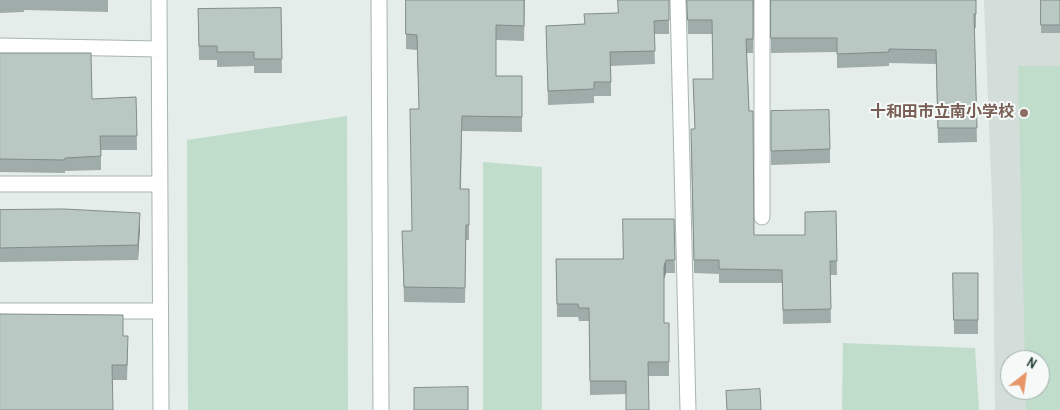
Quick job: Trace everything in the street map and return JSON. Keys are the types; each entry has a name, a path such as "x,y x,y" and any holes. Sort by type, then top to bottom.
{"street":[{"path":"159,0 159,311 161,410"},
{"path":"379,0 381,410"},
{"path":"678,0 688,410"},
{"path":"762,0 762,217"},
{"path":"0,46 159,49"},
{"path":"0,184 159,184"},
{"path":"0,311 159,311"}],"shaded area":[{"name":"十和田市立南小学校","path":"984,0 1060,0 1060,410 995,410 993,225"}],"green space":[{"path":"1018,66 1060,66 1060,410 1026,410 1026,400 1050,400 1050,350 1025,350"},
{"path":"347,116 348,410 188,410 187,140"},
{"path":"483,162 542,167 542,410 483,410"},
{"path":"843,343 975,348 979,410 842,410"}],"building":[{"path":"406,0 524,0 524,26 496,25 496,76 522,76 522,117 462,116 460,189 469,189 469,225 466,225 465,288 404,287 402,231 412,231 410,109 419,109 417,35 406,34"},
{"path":"618,0 669,0 669,20 654,21 655,51 610,52 611,82 594,82 594,89 548,91 546,26 585,24 584,14 618,13"},
{"path":"687,0 753,0 753,39 746,39 749,111 753,111 754,235 805,235 805,212 836,211 837,261 830,261 831,309 783,310 782,270 719,269 719,260 694,260 691,129 695,129 693,79 713,79 712,20 688,20"},
{"path":"771,0 976,0 976,14 974,14 977,128 938,128 936,50 889,49 889,52 837,54 837,38 771,38"},
{"path":"1041,0 1060,0 1060,25 1041,25"},
{"path":"281,8 282,59 254,59 254,52 217,52 217,46 199,46 198,9"},
{"path":"0,53 91,53 92,99 136,97 137,136 100,136 101,156 65,158 65,160 0,159"},
{"path":"829,110 830,149 771,151 771,111"},
{"path":"64,209 140,213 138,245 0,248 0,210"},
{"path":"623,219 674,219 675,260 666,260 664,266 664,323 669,323 669,362 648,362 649,410 626,410 626,381 590,381 589,308 579,308 578,304 557,304 556,259 623,259"},
{"path":"953,273 978,273 978,320 954,320"},
{"path":"0,314 123,315 123,336 128,336 127,365 112,365 113,410 0,410"},
{"path":"468,387 468,410 414,410 414,388"},
{"path":"760,389 761,410 727,410 726,391"}],"place":[{"name":"十和田市立南小学校","path":"1024,113"}]}
